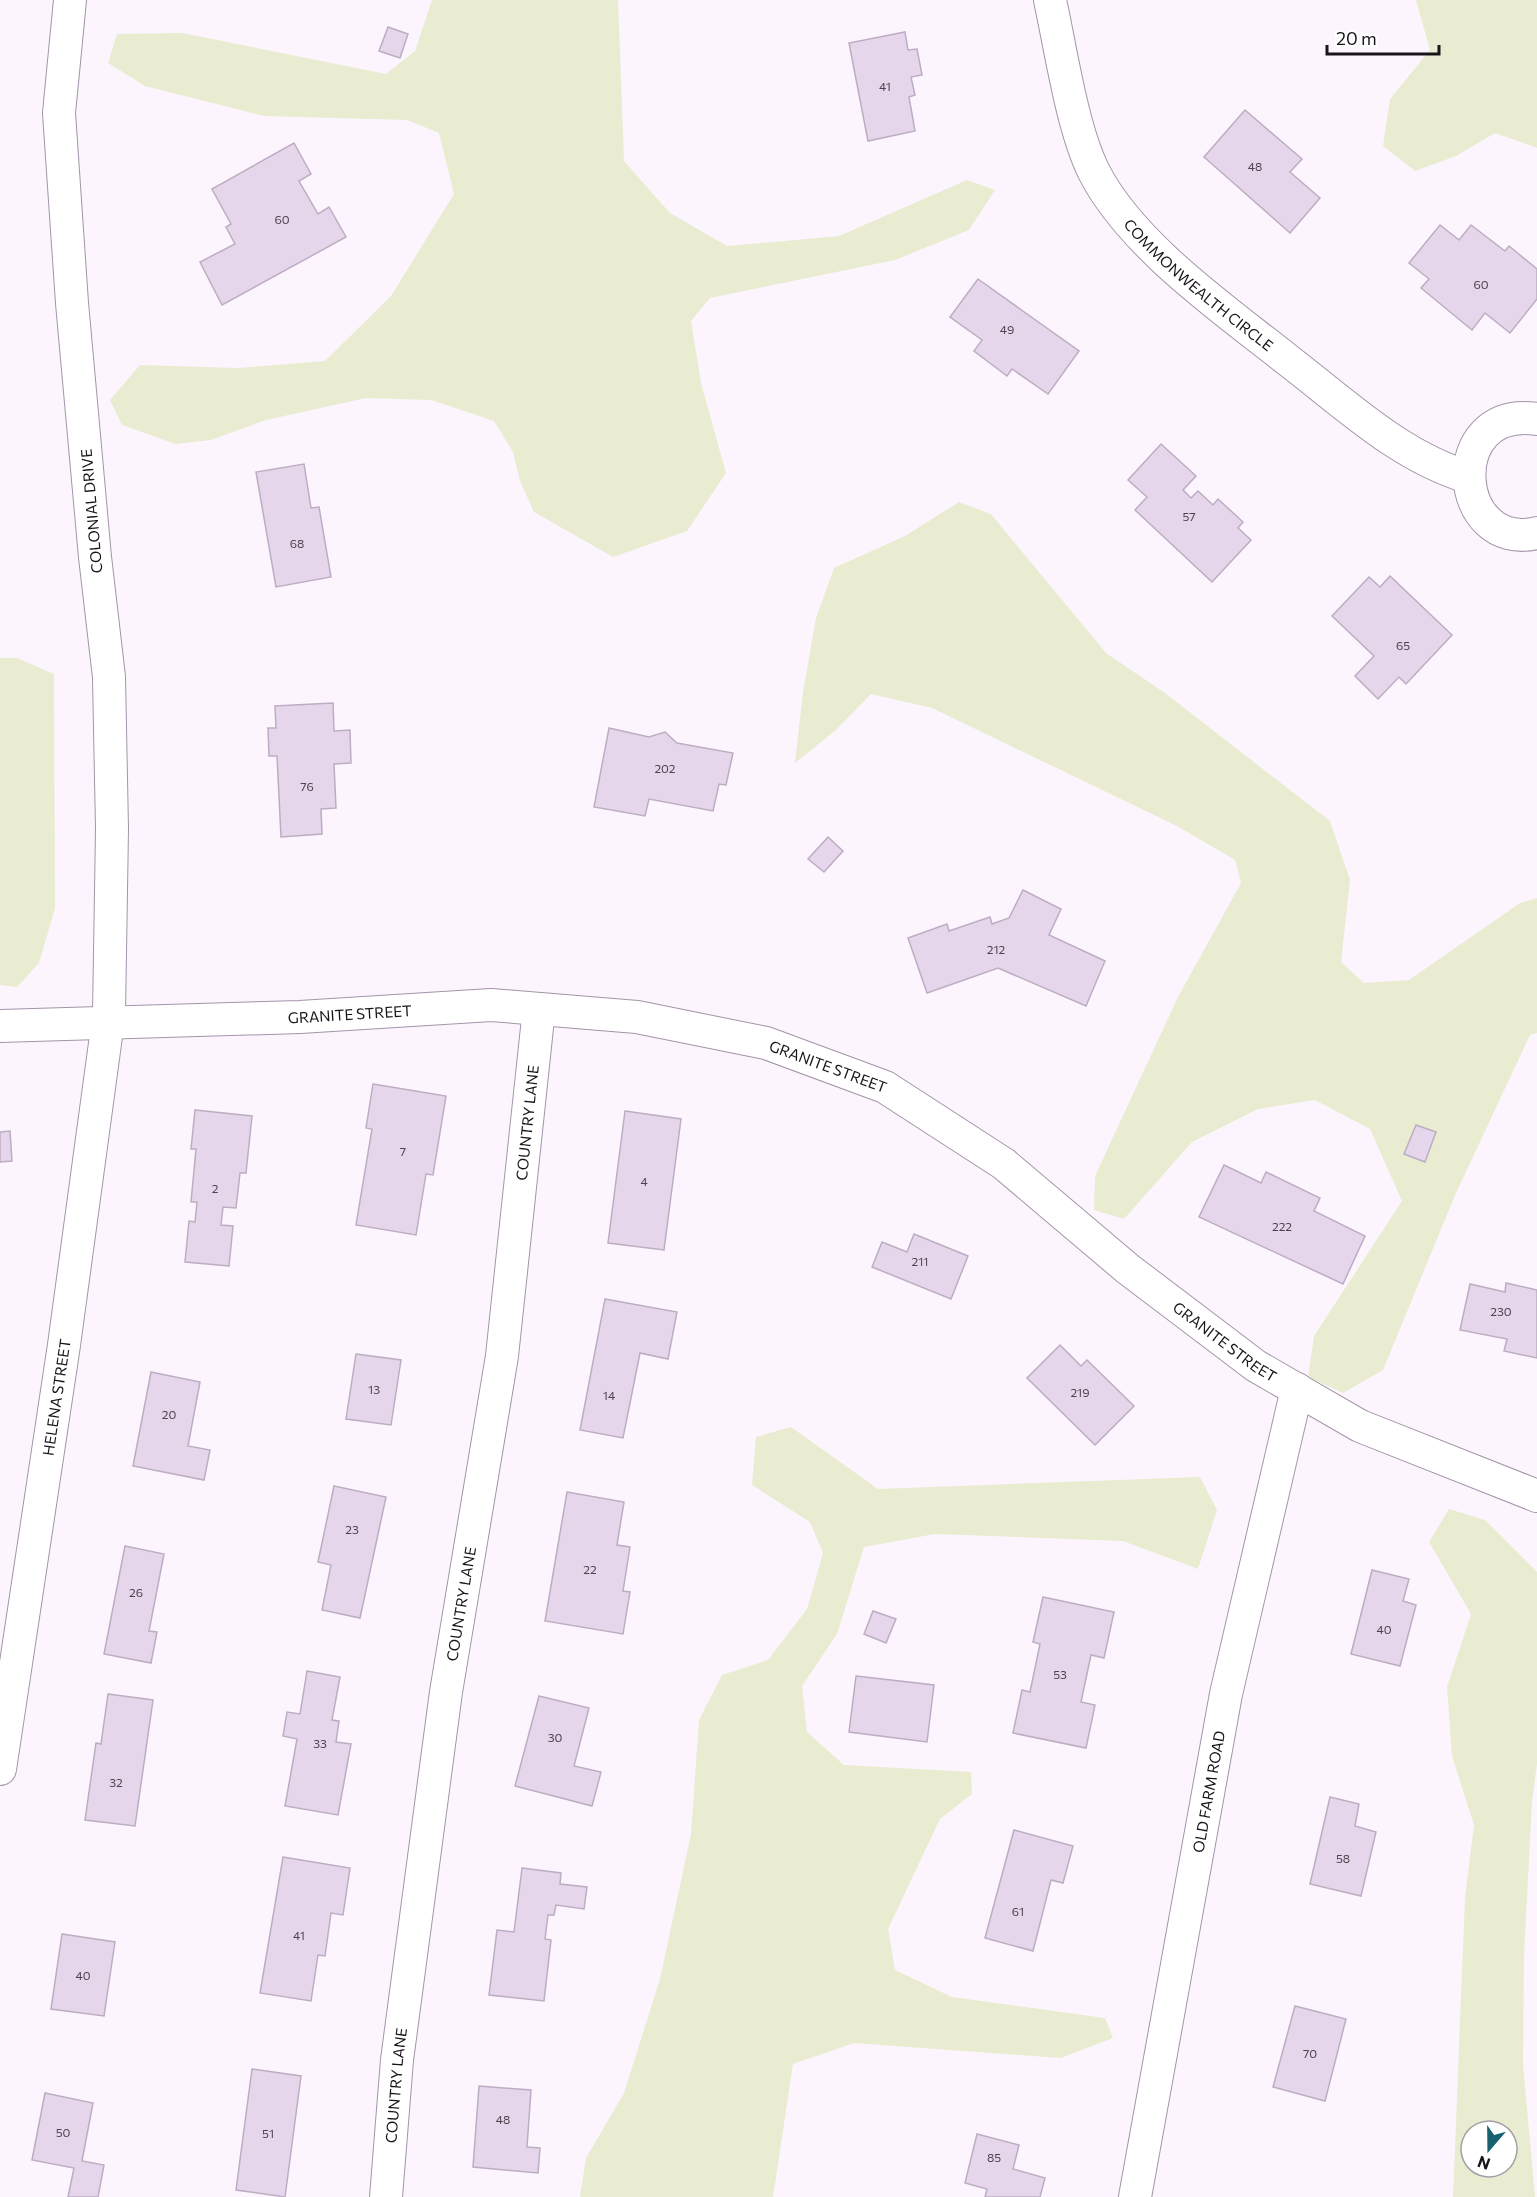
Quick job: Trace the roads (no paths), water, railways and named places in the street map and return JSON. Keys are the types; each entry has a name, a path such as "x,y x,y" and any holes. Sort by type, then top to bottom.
{"street":[{"name":"COLONIAL DRIVE","path":"70,0 58,113 81,407 109,676 112,830 107,1024"},
{"name":"COMMONWEALTH CIRCLE","path":"1050,0 1077,120 1093,170 1113,205 1157,251 1233,316 1374,427 1427,462 1468,477"},
{"path":"1537,419 1508,420 1491,429 1478,442 1470,458 1468,477 1471,495 1479,511 1492,524 1509,532 1537,533"},
{"name":"GRANITE STREET","path":"0,1026 300,1017 491,1005 637,1017 766,1043 885,1087 1004,1164 1128,1269 1256,1366 1360,1426 1531,1497"},
{"name":"COUNTRY LANE","path":"386,2197 397,2060 443,1716 502,1356 539,1009"},
{"name":"HELENA STREET","path":"0,1769 64,1345 107,1024"},
{"name":"OLD FARM ROAD","path":"1135,2197 1226,1694 1297,1389"}]}
